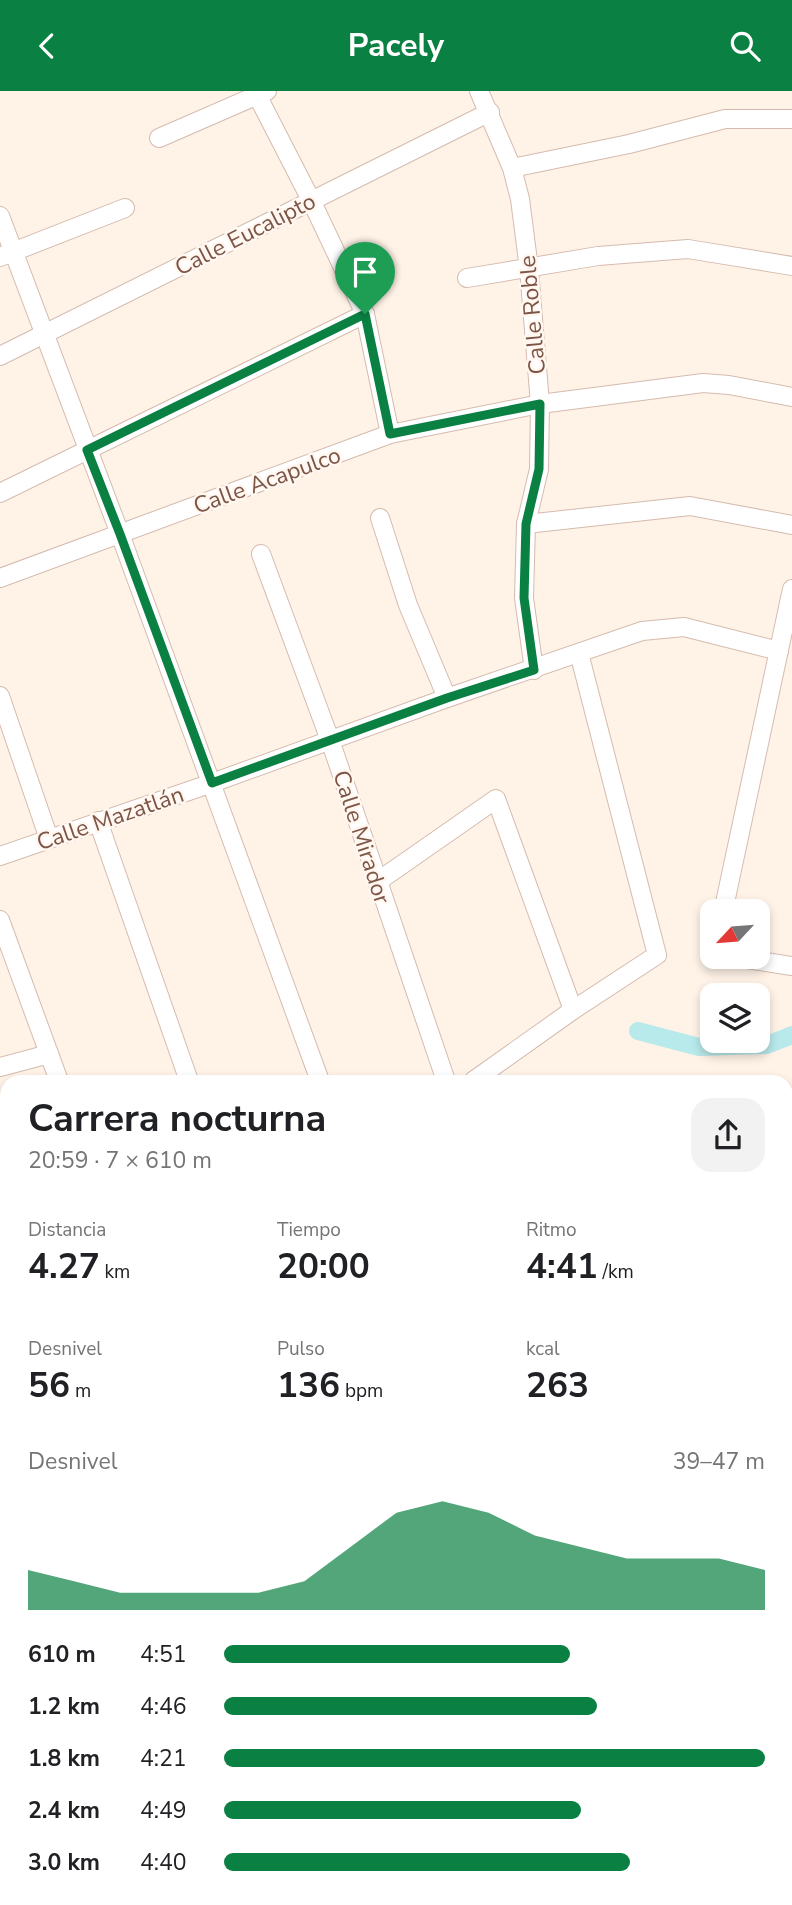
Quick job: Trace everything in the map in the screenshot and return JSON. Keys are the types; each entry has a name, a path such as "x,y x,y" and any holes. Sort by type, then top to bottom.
{"street":[{"name":"Calle Roble","path":"479,91 512,168 520,199 529,269 540,404 539,469 526,524 524,598 534,670"},
{"path":"159,138 260,93 365,314 390,434"},
{"name":"Calle Eucalipto","path":"0,356 489,112"},
{"path":"512,168 629,144 725,119 792,119"},
{"path":"8,254 125,208"},
{"path":"0,216 8,254 44,336 120,534 318,1075"},
{"path":"467,278 598,255 688,249 792,266"},
{"path":"0,493 365,314"},
{"name":"Calle Acapulco","path":"1,575 390,434 540,404 703,383 792,397"},
{"path":"526,524 690,506 792,525"},
{"path":"380,518 408,605 447,698"},
{"name":"Calle Mirador","path":"261,554 330,740 376,882 444,1075"},
{"path":"726,899 792,589"},
{"name":"Calle Mazatlán","path":"0,856 642,631 684,627 779,651"},
{"path":"481,1075 657,955 579,653"},
{"path":"0,696 50,839"},
{"path":"376,882 496,799 573,1010"},
{"path":"98,821 187,1075"},
{"path":"0,920 57,1075"},
{"path":"770,963 792,966"},
{"path":"0,1067 49,1054"}],"waterway":[{"path":"638,1031 699,1047 767,1045 792,1035"}],"route":[{"path":"365,314 390,434 540,404 539,469 526,524 524,598 534,670 447,698 212,783 87,450 365,314"}]}
